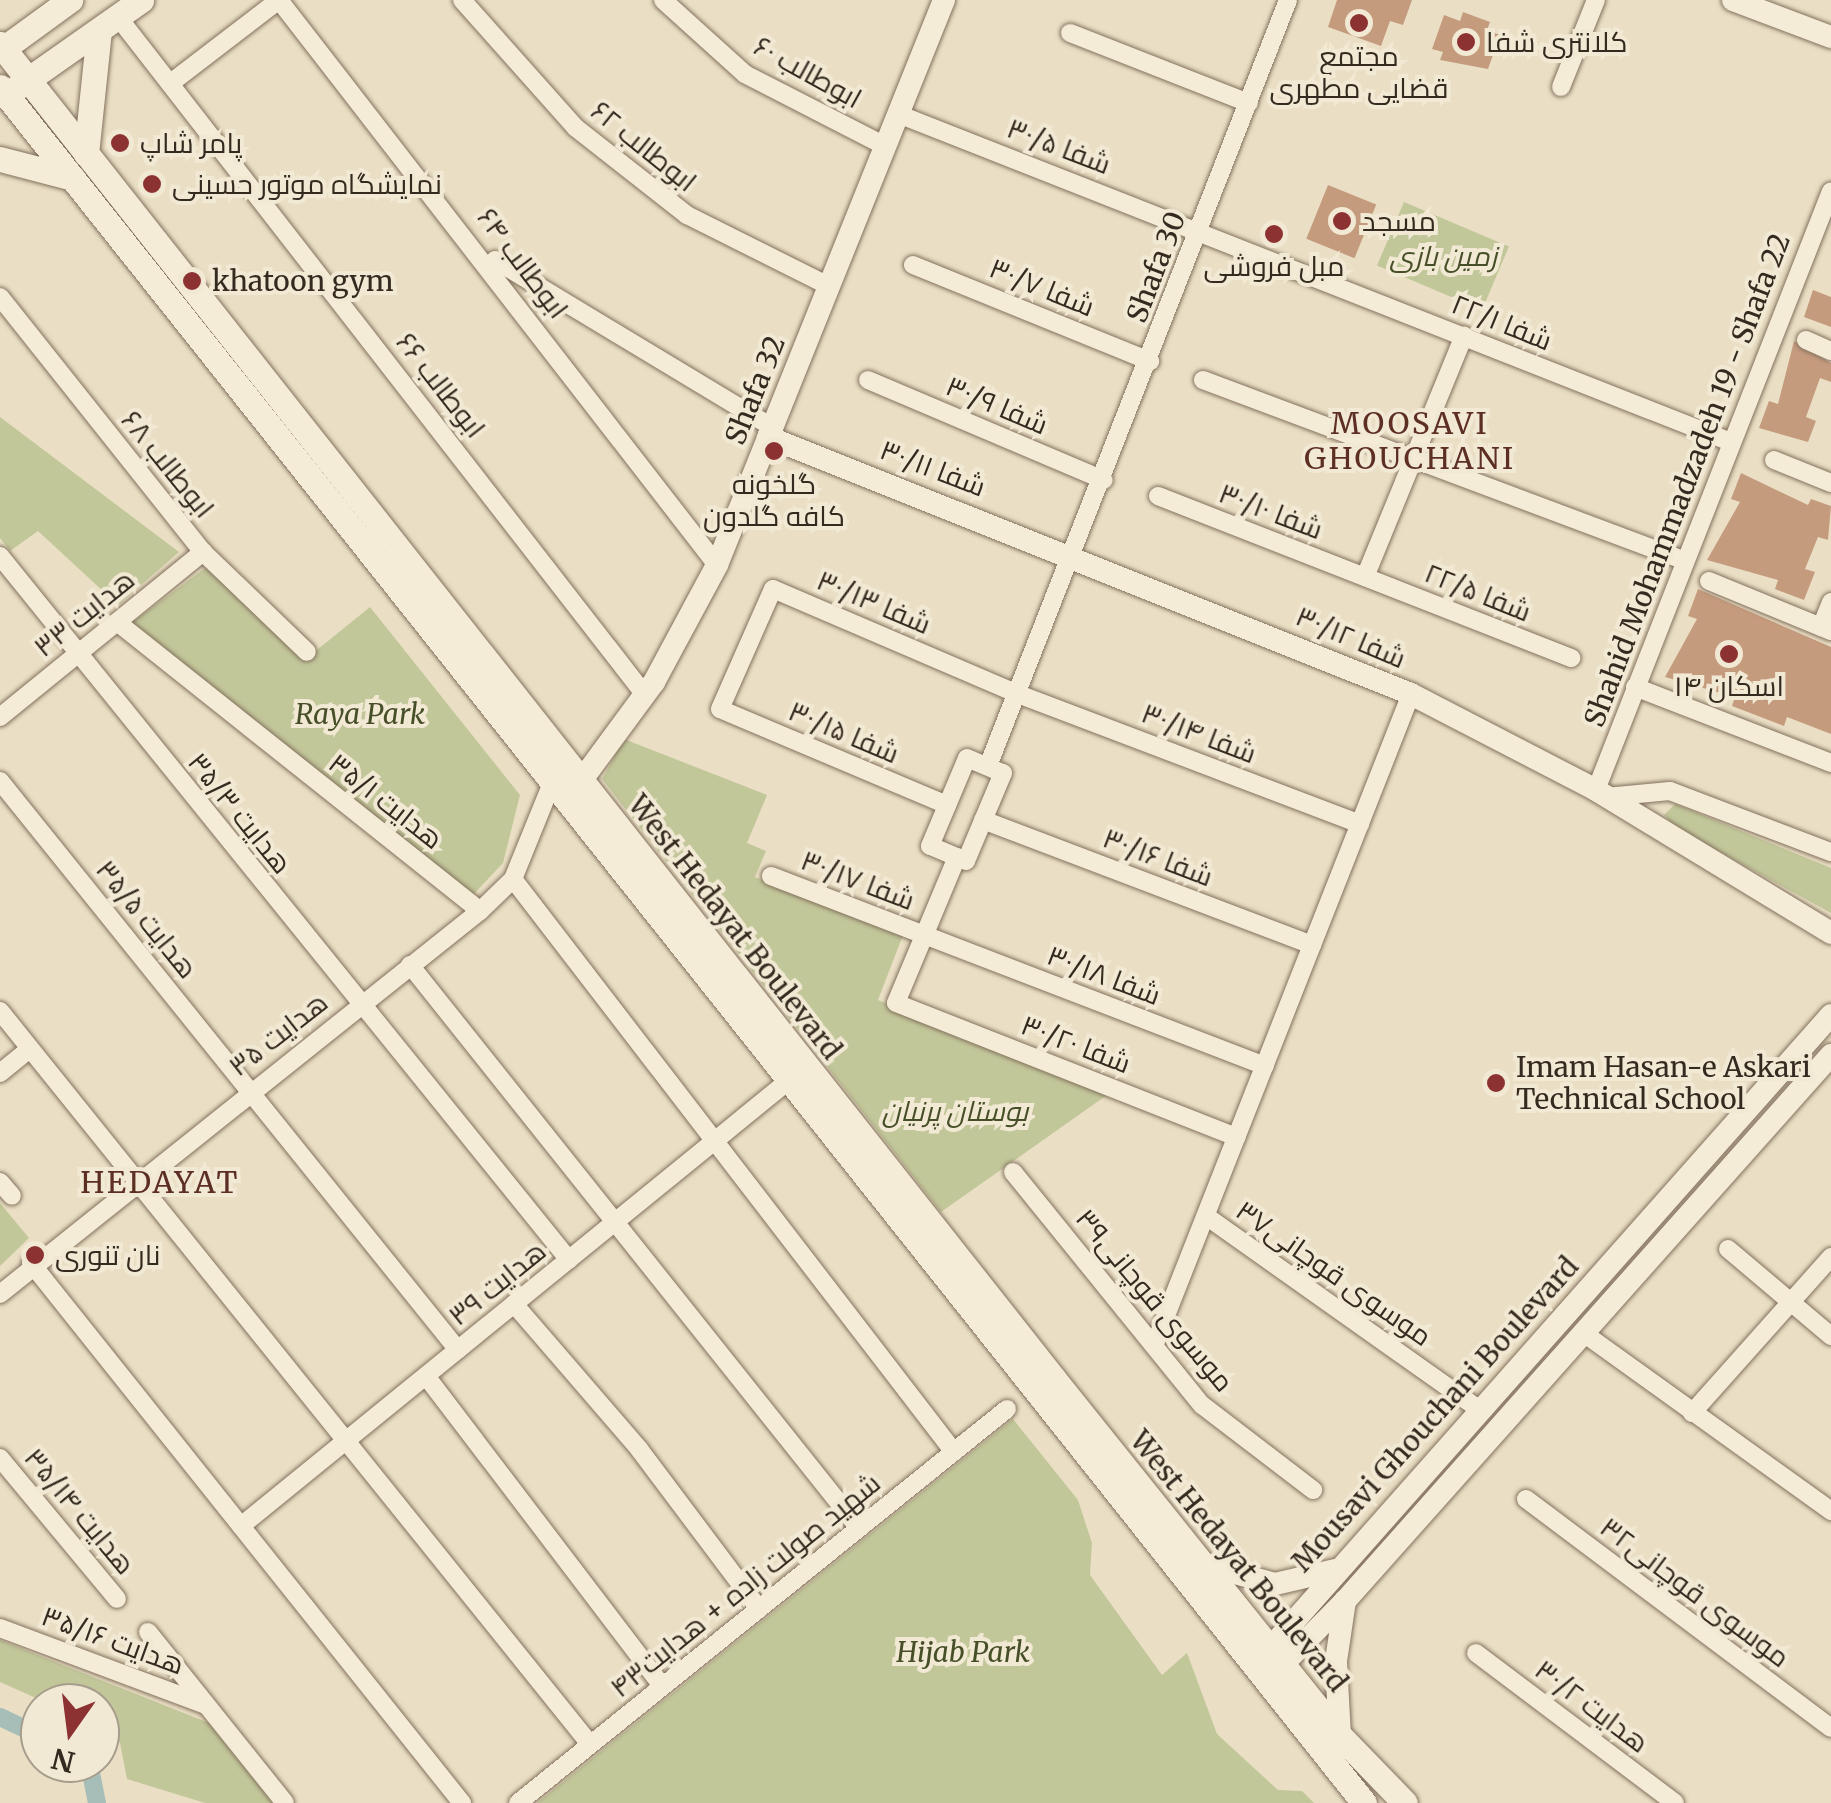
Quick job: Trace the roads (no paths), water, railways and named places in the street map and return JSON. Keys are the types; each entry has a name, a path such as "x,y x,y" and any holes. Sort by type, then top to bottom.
{"main road":[{"path":"2,94 141,0"},
{"path":"1,48 58,1"},
{"path":"86,154 108,24"},
{"name":"West Hedayat Boulevard","path":"1,48 581,781 1254,1670 1364,1803"},
{"name":"West Hedayat Boulevard","path":"2,94 74,178 550,788 786,1082 918,1227 1277,1654 1340,1736 1405,1803"},
{"path":"0,159 74,178"},
{"path":"413,613 434,597"}],"street":[{"path":"172,82 279,0"},
{"name":"ابوطالب ۶۴","path":"279,0 478,248 717,565"},
{"name":"ابوطالب ۶۲","path":"462,0 576,128 687,215 829,286"},
{"name":"ابوطالب ۶۰","path":"663,0 745,74 885,146"},
{"name":"Shafa 30","path":"988,766 1076,554 1288,0"},
{"path":"1562,88 1596,0"},
{"path":"1733,0 1831,38"},
{"name":"Shafa 32","path":"581,781 645,694 717,565 898,114 937,2"},
{"name":"ابوطالب ۶۶","path":"108,24 172,82 645,694"},
{"path":"1070,32 1248,104"},
{"name":"۳۰/۵ شفا","path":"898,114 1200,230"},
{"name":"Shahid Mohammadzadeh 19 - Shafa 22","path":"1601,794 1635,687 1728,441 1831,191"},
{"name":"۲۲/۱ شفا","path":"1200,230 1728,441"},
{"path":"478,248 539,293 770,432"},
{"name":"۳۰/۷ شفا","path":"913,265 1150,361"},
{"name":"ابوطالب ۶۸","path":"0,296 204,552 308,652"},
{"path":"1364,577 1464,336"},
{"path":"1806,340 1831,350"},
{"name":"۳۰/۹ شفا","path":"868,380 1104,480"},
{"path":"1203,380 1683,560"},
{"name":"شفا ۳۰/۱۱","path":"770,432 1076,554"},
{"path":"1774,460 1827,481 1831,461"},
{"name":"شفا ۳۰/۱۰","path":"1158,496 1364,577"},
{"name":"هدایت ۳۳","path":"0,717 204,552"},
{"name":"شفا ۳۰/۱۲","path":"1076,554 1411,694 1601,794 1831,934"},
{"name":"هدایت ۳۵/۳","path":"0,556 568,1260"},
{"name":"شفا ۲۲/۵","path":"1364,577 1570,658"},
{"path":"1710,582 1826,629 1831,602"},
{"name":"شفا ۳۰/۱۳","path":"720,710 774,590 1018,694"},
{"name":"هدایت ۳۵/۱","path":"117,622 480,911"},
{"path":"1635,687 1831,763"},
{"name":"شفا ۳۰/۱۴","path":"1018,694 1360,824"},
{"path":"1154,1346 1411,694"},
{"name":"شفا ۳۰/۱۵","path":"720,710 947,804"},
{"path":"967,758 988,766 1003,773 966,861 930,846 967,758"},
{"name":"هدایت ۳۵/۵","path":"0,782 458,1350"},
{"name":"هدایت ۳۵","path":"0,1294 31,1263 480,911 513,878 550,788"},
{"path":"1601,794 1670,790 1831,852"},
{"name":"شفا ۳۰/۱۶","path":"984,820 1312,945"},
{"path":"924,935 956,857"},
{"name":"شفا ۳۰/۱۷","path":"771,876 924,935"},
{"path":"513,878 954,1452"},
{"name":"شفا ۳۰/۲۰","path":"924,935 896,1003 1237,1137"},
{"name":"شفا ۳۰/۱۸","path":"924,935 1265,1066"},
{"path":"410,966 618,1220 859,1528"},
{"path":"0,1011 590,1744"},
{"name":"Mousavi Ghouchani Boulevard","path":"1277,1654 1338,1568 1831,1015"},
{"path":"0,1073 30,1049"},
{"name":"Mousavi Ghouchani Boulevard","path":"1277,1654 1345,1602 1831,1054"},
{"name":"هدایت ۳۹","path":"241,1526 786,1082"},
{"name":"موسوی قوچانی۳۹","path":"1012,1172 1202,1405 1313,1490"},
{"name":"موسوی قوچانی۳۷","path":"1206,1216 1479,1410"},
{"path":"1728,1249 1788,1305 1831,1336"},
{"path":"1692,1413 1831,1257"},
{"path":"31,1263 462,1803"},
{"path":"514,1304 639,1449 759,1609"},
{"path":"1582,1332 1831,1511"},
{"path":"426,1376 662,1686"},
{"name":"شهید صولت زاده + هدایت۴۳","path":"518,1803 1006,1410"},
{"name":"هدایت ۳۵/۱۴","path":"0,1458 117,1599"},
{"name":"موسوی قوچانی۳۲","path":"1526,1499 1831,1728"},
{"path":"1202,1564 1275,1584 1338,1568"},
{"path":"1340,1736 1336,1661 1345,1602"},
{"name":"هدایت ۳۵/۱۶","path":"0,1628 206,1705"},
{"path":"148,1632 285,1803"},
{"name":"هدایت ۳۰/۲","path":"1476,1653 1675,1803"},
{"path":"1254,1670 1277,1654"}],"waterway":[{"path":"0,1717 20,1726"},
{"path":"93,1783 97,1803"}],"place":[{"name":"مجتمع قضایی مطهری","path":"1359,23"},
{"name":"کلانتری شفا","path":"1466,42"},
{"name":"پامر شاپ","path":"120,143"},
{"name":"نمایشگاه موتور حسینی","path":"152,184"},
{"name":"مسجد","path":"1342,221"},
{"name":"مبل فروشی","path":"1274,234"},
{"name":"khatoon gym","path":"192,281"},
{"name":"گلخونه کافه گلدون","path":"774,451"},
{"name":"اسکان ۱۴","path":"1729,654"},
{"name":"Imam Hasan-e Askari Technical School","path":"1496,1083"},
{"name":"نان تنوری","path":"35,1255"}],"district":[{"name":"MOOSAVI GHOUCHANI","path":"1410,440"},
{"name":"HEDAYAT","path":"160,1182"}],"park label":[{"name":"زمین بازی","path":"1443,256"},
{"name":"Raya Park","path":"360,714"},
{"name":"بوستان پرنیان","path":"955,1111"},
{"name":"Hijab Park","path":"963,1652"}]}
